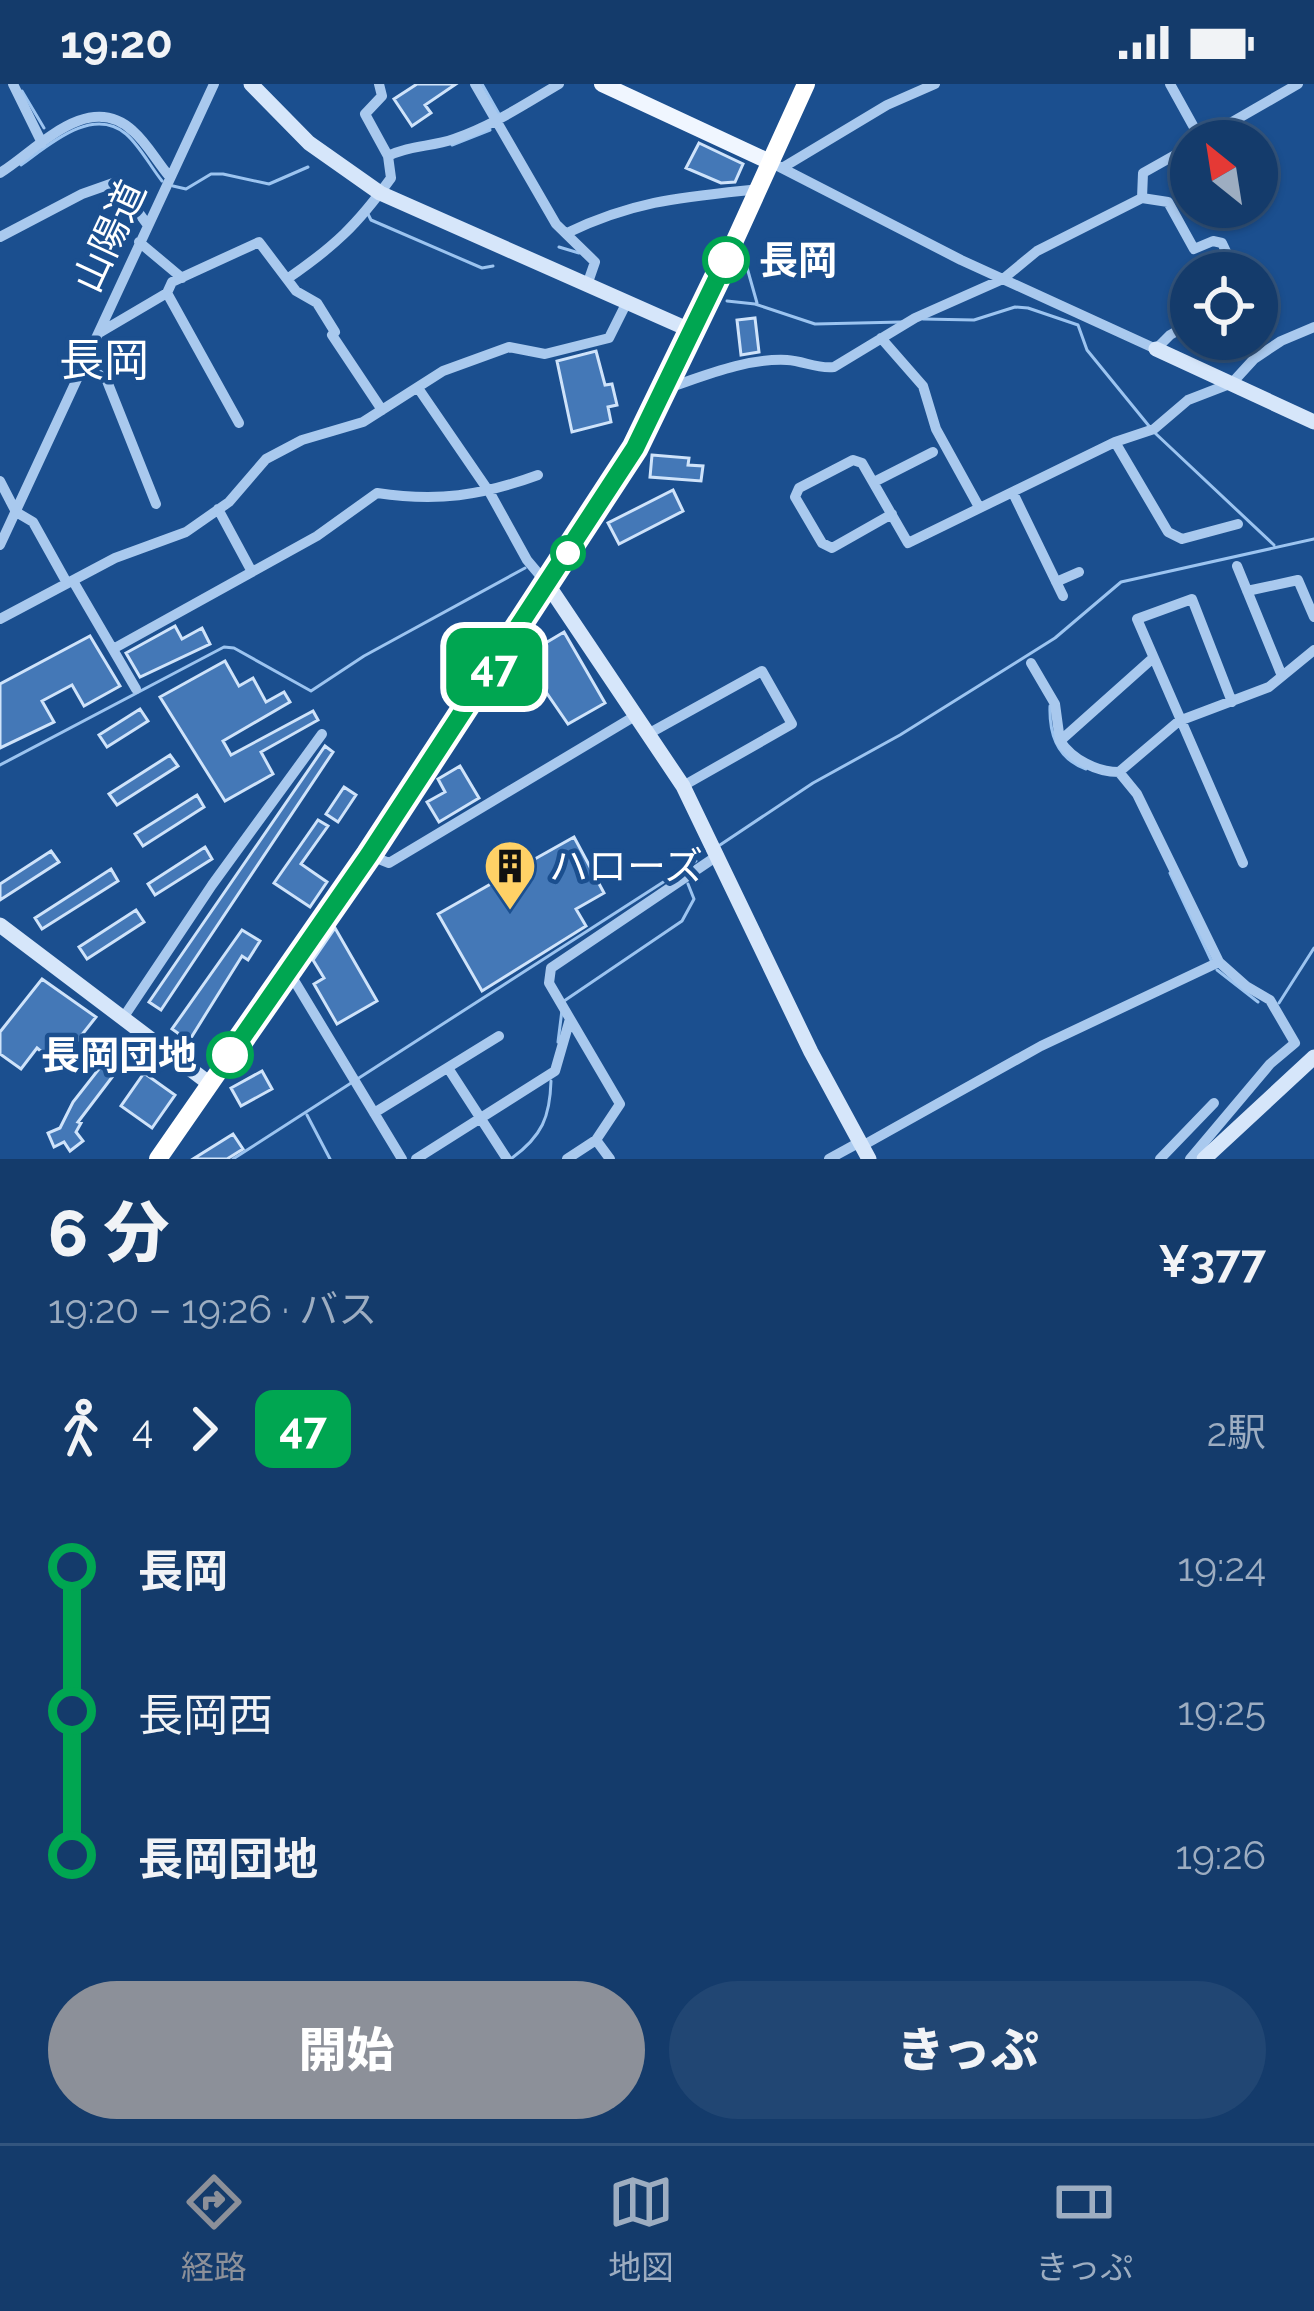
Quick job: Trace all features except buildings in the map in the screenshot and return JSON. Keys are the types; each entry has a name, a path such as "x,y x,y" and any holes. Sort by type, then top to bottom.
{"highway":[{"path":"158,1159 369,855 635,448 670,387 759,189 776,165 806,84"}],"main road":[{"path":"602,84 776,165"}],"street":[{"path":"13,84 42,143"},
{"name":"山陽道","path":"0,544 214,84"},
{"path":"251,84 309,143 380,193 692,331"},
{"path":"287,279 327,251 366,214 391,178 388,156 364,114 382,96 380,84"},
{"path":"475,84 556,224 595,262 587,285"},
{"path":"388,156 495,123 560,84"},
{"path":"776,165 935,84"},
{"path":"1170,84 1189,120"},
{"path":"1235,120 1298,84"},
{"path":"0,173 42,143 47,134 75,121 102,118 134,131 169,176"},
{"path":"1142,198 1143,173 1170,158"},
{"path":"776,165 1003,279 1314,422"},
{"path":"0,237 82,194 116,182 147,224"},
{"path":"567,233 641,203 759,189"},
{"path":"670,387 754,363 790,360 820,369 834,367 915,318 1003,279 1037,251 1142,198 1168,202 1194,249 1213,241 1222,243 1226,252"},
{"path":"139,242 182,278"},
{"path":"97,335 167,293 172,282 259,242 296,291 317,303 335,332 332,335 382,410"},
{"path":"167,293 238,423"},
{"path":"0,619 116,558 186,532 218,509 266,459 302,440 363,422 470,358 509,347 545,354 609,338 627,302"},
{"path":"892,514 832,548 822,543 795,497 799,488 854,460 862,463 874,482 892,514 908,543 1115,442 1151,430 1188,400 1232,382 1281,341 1314,327"},
{"path":"1156,349 1170,335"},
{"path":"881,338 923,386 936,429 979,507"},
{"path":"84,362 107,381 156,504"},
{"path":"418,388 490,493 527,560 682,786 811,1052 864,1149"},
{"path":"1115,442 1168,532 1181,539 1238,524"},
{"path":"874,482 934,452"},
{"path":"113,649 316,536 377,493 420,500 490,493 538,475"},
{"path":"0,481 16,512 33,523 136,689"},
{"path":"1012,493 1063,596"},
{"path":"218,509 251,572"},
{"path":"1237,566 1282,676"},
{"path":"1056,582 1078,572"},
{"path":"1247,591 1298,580 1314,617"},
{"path":"1232,702 1192,599 1137,620 1243,863"},
{"path":"1031,663 1055,704 1060,741 1069,755 1119,772 1178,721 1269,687 1314,650"},
{"path":"1060,741 1153,658"},
{"path":"648,734 762,671 792,724 682,786"},
{"path":"369,855 389,863 635,716"},
{"path":"123,1018 322,734"},
{"path":"1119,772 1137,794 1216,963 1270,1000 1295,1043 1190,1159"},
{"path":"596,1140 620,1104 549,982 551,968 717,856"},
{"path":"0,925 210,1084"},
{"path":"829,1159 864,1149 1041,1046 1216,963"},
{"path":"288,970 402,1159"},
{"path":"416,1159 551,1074 565,1010"},
{"path":"374,1113 499,1036"},
{"path":"1204,1159 1314,1057"},
{"path":"448,1068 507,1159"},
{"path":"1160,1159 1214,1103"},
{"path":"567,1159 596,1140"},
{"path":"596,1140 610,1159"}],"waterway":[{"path":"482,84 499,114"},
{"path":"22,91 44,128"},
{"path":"21,165 57,139 99,124 126,134 162,181"},
{"path":"452,145 490,130"},
{"path":"173,186 186,189 211,174 269,184 308,167"},
{"path":"368,214 371,220 482,268 493,266"},
{"path":"559,247 579,253"},
{"path":"746,264 757,303"},
{"path":"727,301 755,304 815,324 902,322"},
{"path":"923,319 974,320 1015,307 1078,325 1087,350 1149,426"},
{"path":"1155,433 1274,545"},
{"path":"720,845 813,783 1055,638 1121,582 1314,539"},
{"path":"0,765 224,647 234,648 311,691 364,656 525,568"},
{"path":"1050,706 1057,745 1068,759 1086,769"},
{"path":"233,1159 696,861"},
{"path":"1170,873 1212,962"},
{"path":"564,1001 682,921 694,899 688,884"},
{"path":"1279,1003 1314,948"},
{"path":"1217,970 1258,1002"},
{"path":"558,1042 562,1010"},
{"path":"512,1158 542,1125 551,1081"},
{"path":"307,1115 330,1159"}],"bus line":[{"name":"47","path":"230,1055 369,855 635,448 726,260"}],"place":[{"name":"長岡","path":"726,260"},
{"name":"ハローズ","path":"510,912"},
{"name":"長岡団地","path":"230,1055"}],"district":[{"name":"長岡","path":"104,360"}]}
